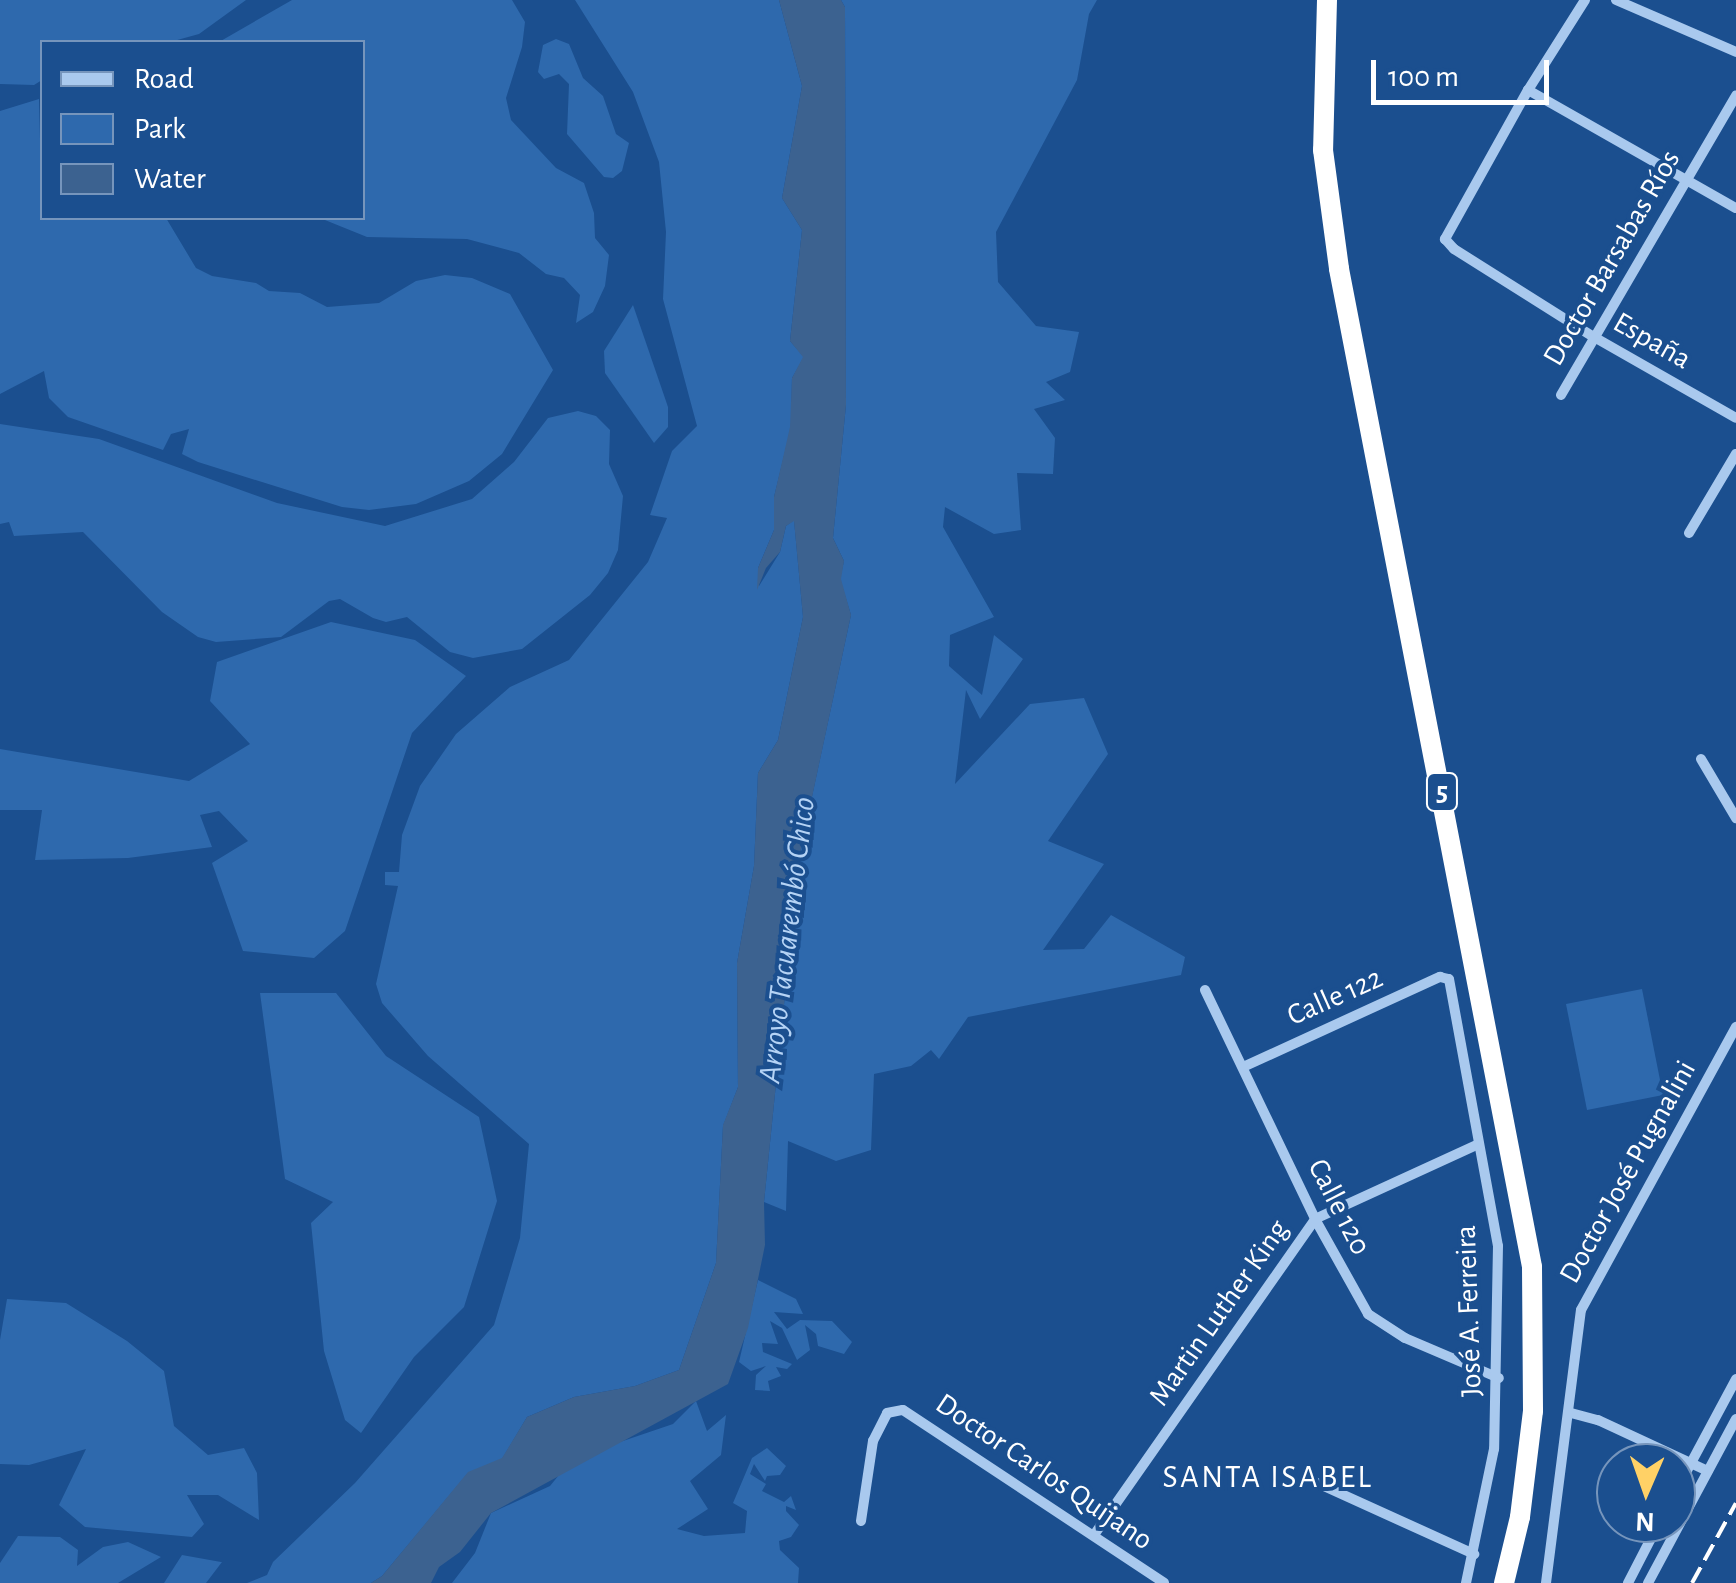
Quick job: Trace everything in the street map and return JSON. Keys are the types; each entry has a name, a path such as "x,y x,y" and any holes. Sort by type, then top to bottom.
{"highway":[{"name":"5","path":"1327,0 1323,150 1339,269 1532,1267 1534,1411 1520,1517 1504,1583"}],"street":[{"path":"1586,0 1528,90 1736,208"},
{"path":"1616,0 1736,52"},
{"name":"España","path":"1528,90 1445,239 1454,249 1594,337 1736,418"},
{"name":"Doctor Barsabas Ríos","path":"1561,395 1736,95"},
{"path":"1690,533 1736,454"},
{"path":"1701,759 1736,818"},
{"name":"Calle 122","path":"1242,1066 1440,977 1448,979"},
{"name":"José A. Ferreira","path":"1448,979 1498,1246 1499,1378 1494,1449 1466,1583"},
{"name":"Calle 120","path":"1205,990 1315,1220 1368,1314 1382,1326 1499,1378"},
{"name":"Doctor José Pugnalini","path":"1546,1583 1571,1413 1581,1310 1736,1027"},
{"name":"Martin Luther King","path":"1094,1535 1315,1220 1479,1144"},
{"path":"1696,1454 1736,1379"},
{"name":"Doctor Carlos Quijano","path":"862,1522 873,1442 887,1413 903,1410 1164,1583"},
{"path":"1571,1413 1598,1420 1648,1443"},
{"path":"1648,1583 1736,1419"},
{"path":"1696,1465 1708,1471"},
{"path":"1314,1482 1474,1554"},
{"path":"1628,1583 1649,1543"}],"green space":[{"path":"0,0 246,0 199,34 177,40 40,40 40,81 34,85 0,84"},
{"path":"292,0 512,0 525,22 522,47 506,98 511,120 556,168 584,183 594,213 595,238 609,255 605,286 593,312 576,323 580,295 564,278 546,274 519,253 467,239 367,237 325,220 365,220 365,40 222,40"},
{"path":"575,0 779,0 802,86 782,198 802,230 790,341 804,357 792,378 791,427 774,497 774,530 758,568 759,586 780,552 786,526 794,520 803,617 778,740 758,773 754,866 737,963 738,1087 723,1126 716,1263 679,1370 635,1386 574,1397 527,1417 502,1459 468,1473 382,1576 371,1583 247,1583 267,1575 273,1562 355,1483 494,1325 520,1238 529,1144 428,1056 382,1003 376,984 398,886 385,885 385,872 399,872 402,835 420,786 456,734 510,687 569,660 648,562 667,518 650,515 672,451 697,426 663,299 666,232 659,162 633,92"},
{"path":"841,0 1097,0 1089,14 1077,80 996,232 998,282 1036,326 1079,332 1070,372 1046,382 1065,400 1034,409 1055,438 1053,474 1017,473 1021,530 994,534 945,507 943,527 994,617 950,635 949,666 982,695 994,635 1023,659 980,719 966,690 955,784 1030,704 1084,698 1108,754 1048,841 1104,864 1043,950 1084,949 1111,915 1185,957 1181,975 968,1017 939,1059 931,1050 911,1066 874,1074 871,1150 836,1161 788,1141 786,1211 764,1202 799,857 851,615 840,579 844,561 833,538 846,405 845,7"},
{"path":"556,39 569,44 583,78 603,96 616,134 629,143 622,171 613,178 604,177 567,134 569,84 559,74 544,79 538,72 543,45"},
{"path":"39,99 40,220 167,220 196,268 212,276 256,283 269,291 300,293 327,307 379,303 416,281 445,275 472,278 510,294 553,370 502,454 469,481 416,504 369,510 342,507 198,462 182,454 189,429 171,434 163,450 68,417 49,398 44,371 0,394 0,111"},
{"path":"633,305 668,407 668,427 654,443 605,373 604,351"},
{"path":"578,411 596,416 610,430 609,464 623,496 618,550 608,573 590,595 522,649 473,658 450,652 407,617 386,622 340,599 329,601 281,637 216,642 198,637 162,612 83,532 14,536 9,522 0,524 0,424 99,439 277,503 385,526 472,499 514,462 548,418"},
{"path":"331,622 415,640 466,676 412,733 345,931 314,958 243,951 212,863 248,841 219,811 200,815 212,847 128,858 35,860 42,810 0,810 0,749 189,781 250,744 210,701 217,662"},
{"path":"1642,989 1663,1095 1587,1110 1566,1004"},
{"path":"260,993 336,993 386,1056 479,1117 497,1201 464,1307 414,1357 361,1433 345,1420 324,1351 311,1223 333,1202 285,1179"},
{"path":"758,1280 796,1299 803,1314 774,1312 787,1329 800,1320 832,1321 852,1342 844,1354 818,1346 816,1334 805,1325 810,1350 797,1360 782,1328 770,1321 778,1344 762,1343 763,1352 792,1364 787,1369 776,1367 781,1376 768,1381 770,1391 755,1390 756,1375 766,1366 751,1371 739,1362"},
{"path":"7,1299 66,1303 127,1341 164,1371 174,1426 208,1455 244,1448 257,1473 259,1520 218,1495 187,1495 204,1524 192,1537 85,1527 59,1505 86,1449 29,1465 0,1464 0,1340"},
{"path":"696,1401 707,1431 726,1415 721,1455 690,1481 708,1509 677,1529 704,1536 745,1533 747,1511 733,1503 752,1458 767,1448 786,1466 780,1475 767,1476 765,1481 754,1464 750,1474 766,1484 762,1491 784,1502 791,1496 796,1510 786,1506 786,1511 799,1525 791,1537 779,1541 780,1550 799,1568 798,1583 452,1583 475,1553 491,1513 550,1486 563,1470 617,1443 673,1424"},
{"path":"18,1536 60,1537 78,1550 77,1566 103,1547 128,1542 161,1557 118,1583 0,1583 0,1563"},
{"path":"182,1555 222,1562 206,1583 164,1583"}],"water":[{"name":"Arroyo Tacuarembó Chico","path":"779,0 841,0 845,7 846,405 833,538 844,561 841,579 851,615 799,858 764,1202 765,1245 748,1328 728,1384 491,1513 460,1552 439,1567 431,1583 371,1583 382,1576 468,1472 502,1458 527,1417 574,1397 635,1386 679,1370 716,1263 723,1125 738,1087 737,963 754,866 758,773 778,740 803,617 794,521 786,526 780,552 766,568 757,590 758,568 774,530 774,497 790,427 792,378 803,357 790,341 802,230 782,198 802,86"}],"railway":[{"path":"1692,1583 1736,1503"}],"district":[{"name":"SANTA ISABEL","path":"1268,1477"}]}
